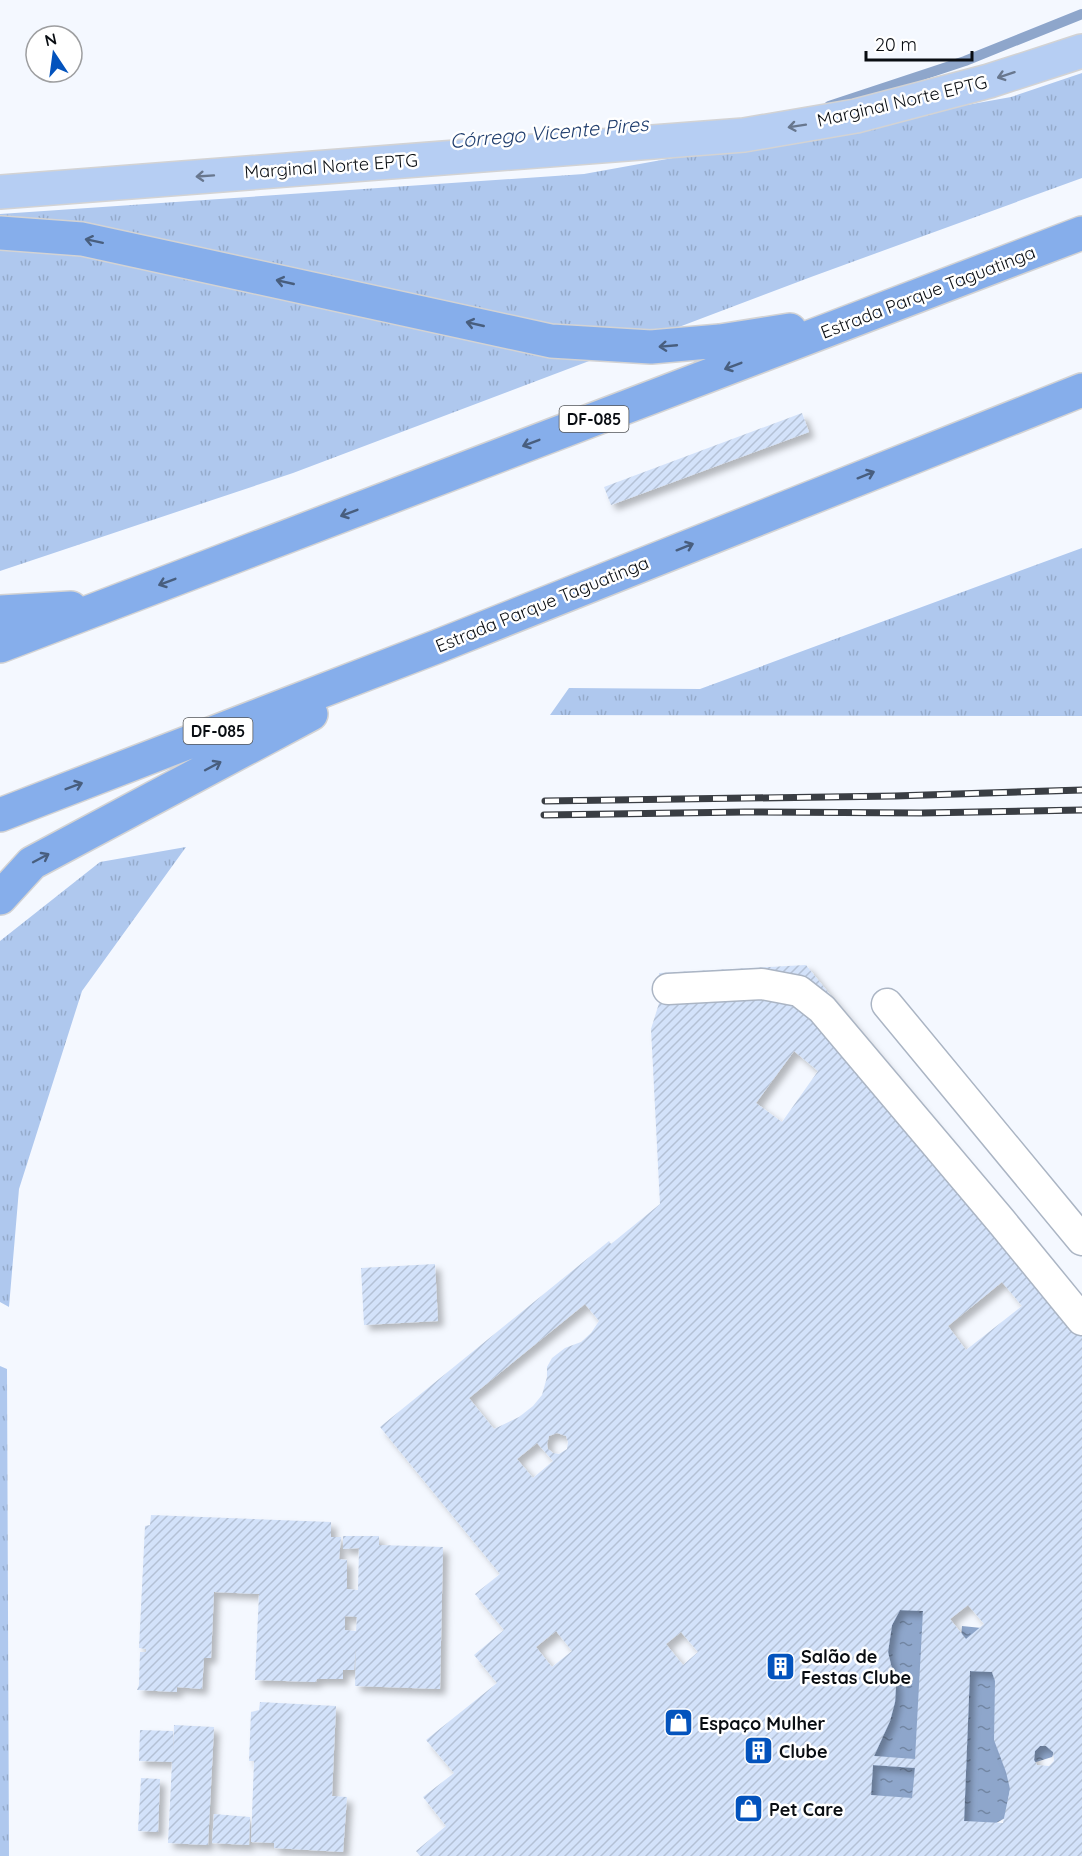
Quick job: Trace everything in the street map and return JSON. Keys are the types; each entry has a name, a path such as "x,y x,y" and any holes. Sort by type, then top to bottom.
{"highway":[{"path":"0,233 82,239 551,341 651,347 720,341 851,321"},
{"name":"Estrada Parque Taguatinga","path":"0,646 1082,233"},
{"name":"Estrada Parque Taguatinga","path":"0,815 436,647 1077,393"},
{"path":"0,612 106,605"},
{"path":"0,898 32,863 436,647"}],"main road":[{"name":"Marginal Norte EPTG","path":"0,192 744,135 856,116 989,81 1082,51"}],"street":[{"path":"668,989 762,984 799,991 822,1009 1082,1320"},
{"path":"887,1004 1082,1240"}],"green space":[{"path":"1082,73 1082,178 811,277 293,473 0,571 0,214 584,174 1011,97"},
{"path":"1082,548 1082,716 550,715 569,688 700,689"},
{"path":"186,847 82,991 19,1189 9,1307 0,1302 0,941 100,862"},
{"path":"0,1366 7,1369 9,1856 0,1856"}],"water":[{"path":"946,1579 930,1799 868,1822 879,1614"},
{"path":"962,1626 1021,1632 1058,1744 1052,1757 1033,1763 1011,1784 1005,1818 991,1826 985,1841 947,1812"}],"building":[{"path":"802,413 809,432 611,505 604,487"},
{"path":"806,965 1082,1306 1082,1856 420,1856 416,1851 446,1826 423,1797 454,1773 426,1740 497,1683 474,1655 504,1630 475,1594 500,1574 380,1427 609,1241 611,1244 660,1204 651,1029 660,1000 659,973","holes":["794,1051 818,1071 782,1122 756,1103","1002,1282 1022,1306 966,1350 948,1326","585,1304 599,1321 581,1342 565,1348 552,1358 547,1367 542,1395 519,1417 494,1429 469,1398","557,1433 566,1436 567,1449 559,1454 548,1449 549,1436","537,1443 553,1461 533,1478 517,1459","968,1605 984,1624 966,1639 950,1619","900,1610 923,1611 915,1759 874,1756 890,1721 896,1686 888,1652 892,1625","556,1631 572,1651 552,1667 536,1647","681,1632 698,1652 683,1665 666,1644","970,1671 992,1672 995,1681 994,1740 1010,1789 1003,1823 964,1821","1040,1746 1046,1746 1053,1752 1054,1761 1049,1766 1037,1765 1034,1760 1035,1751","873,1765 915,1768 912,1798 871,1795"]},
{"path":"435,1264 438,1321 364,1325 361,1268"},
{"path":"151,1515 331,1522 331,1537 341,1537 339,1559 347,1560 347,1589 358,1590 359,1548 343,1549 343,1536 379,1536 379,1545 443,1547 440,1689 355,1686 356,1647 354,1670 343,1670 343,1679 317,1679 316,1682 255,1680 259,1594 214,1592 211,1658 204,1658 202,1689 177,1687 177,1692 137,1690 140,1652 146,1652 146,1649 139,1648 145,1526 150,1525","holes":["345,1616 357,1617 356,1631 345,1630"]},
{"path":"260,1702 336,1706 332,1796 347,1797 343,1852 274,1848 274,1843 251,1842 254,1761 249,1761 251,1712 259,1710"},
{"path":"174,1725 214,1727 208,1845 168,1843 172,1762 139,1761 140,1730 173,1731 173,1752"},
{"path":"141,1778 160,1779 158,1832 138,1831"},
{"path":"214,1814 250,1817 249,1845 212,1843"}],"waterway":[{"name":"Córrego Vicente Pires","path":"829,106 965,61 1082,14"}],"railway":[{"path":"545,801 895,796 1082,790"},
{"path":"544,815 1082,810"}],"place":[{"name":"Salão de Festas Clube","path":"780,1666"},
{"name":"Espaço Mulher","path":"678,1723"},
{"name":"Clube","path":"758,1751"},
{"name":"Pet Care","path":"748,1809"}]}
